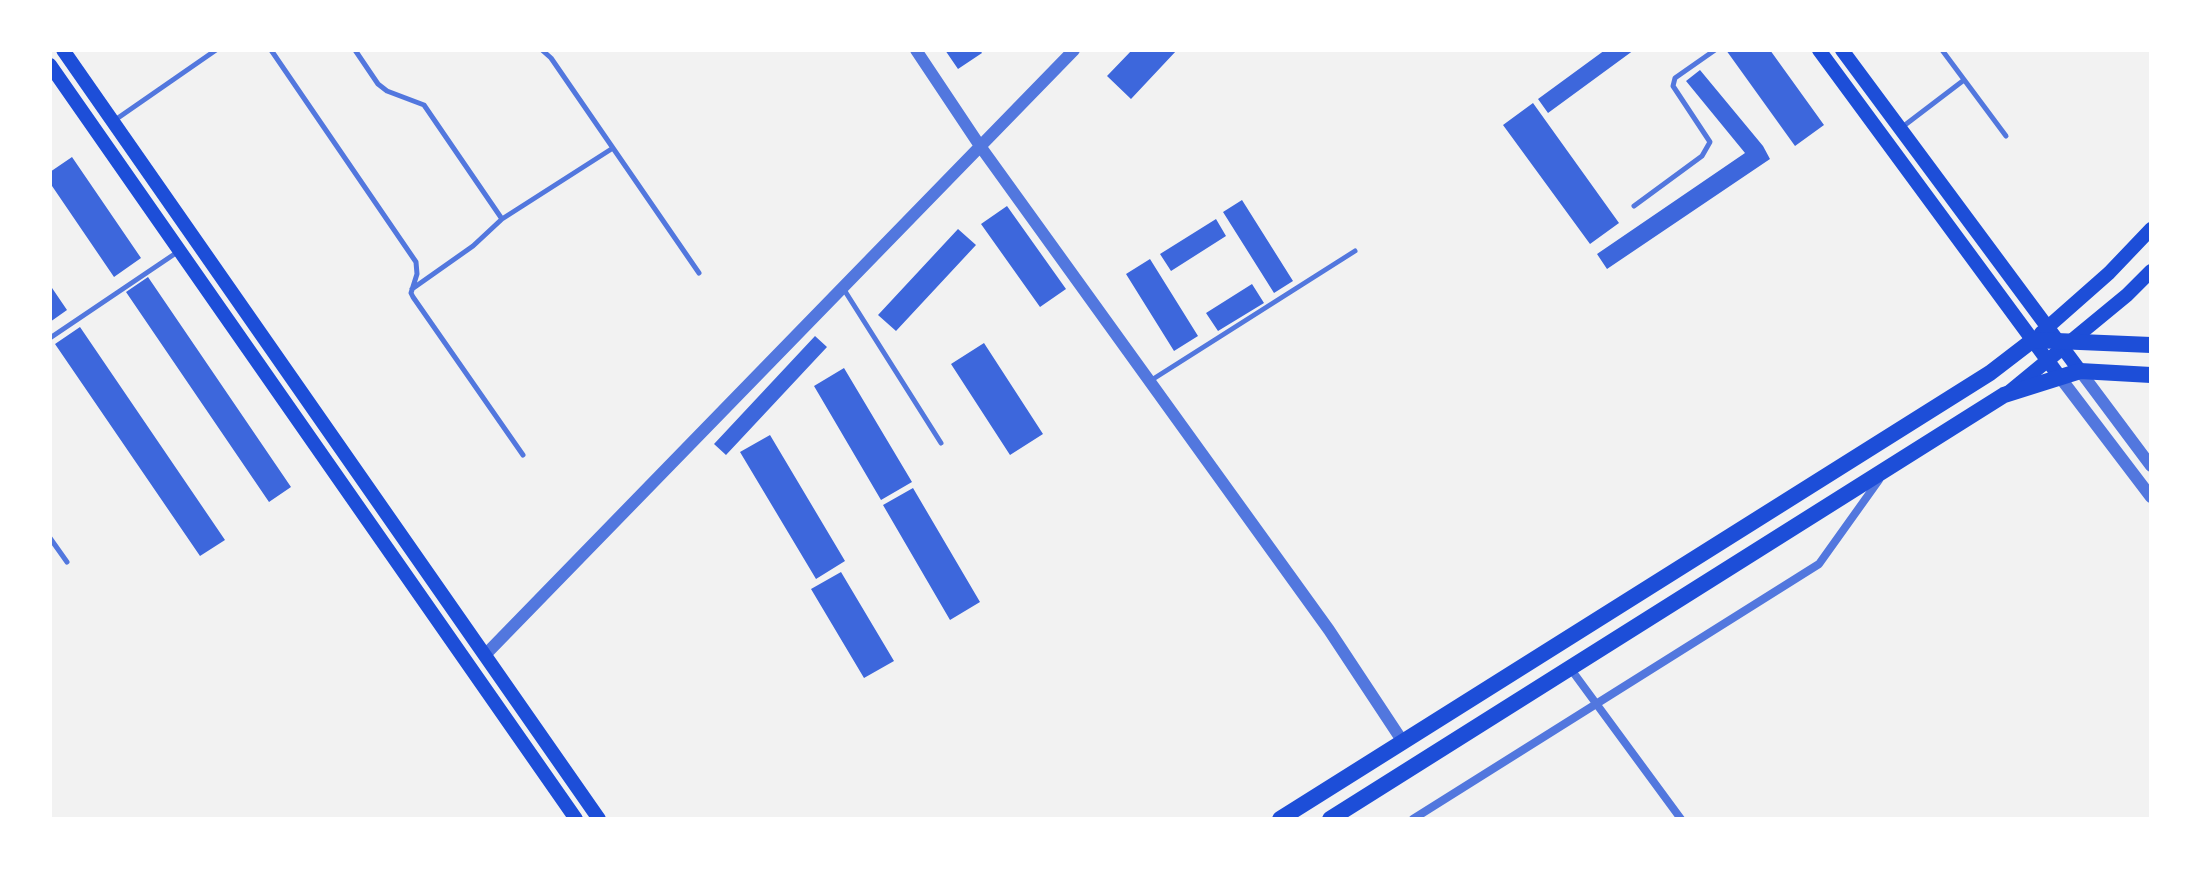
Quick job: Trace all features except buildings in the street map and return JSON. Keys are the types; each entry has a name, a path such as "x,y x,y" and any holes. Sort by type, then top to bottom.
{"main road":[{"path":"63,50 599,819"},
{"path":"1819,50 2059,376"},
{"path":"1842,50 2060,339 2080,371"},
{"path":"50,65 576,819"},
{"path":"1330,819 2004,395 2048,360 2109,273 2151,229"},
{"path":"2060,339 2127,295 2151,271"},
{"path":"1280,819 1990,373 2033,340 2151,345"},
{"path":"2004,395 2080,371 2151,375"}],"street":[{"path":"916,50 980,146 1329,630 1403,742"},
{"path":"485,655 1074,50"},
{"path":"2080,371 2151,466"},
{"path":"2059,376 2151,497"},
{"path":"1416,818 1819,564 1887,469"},
{"path":"1570,668 1681,819"}],"lane":[{"path":"112,121 216,50"},
{"path":"271,50 416,262 413,297 523,455"},
{"path":"355,50 378,84 424,105 502,219"},
{"path":"542,50 551,58 699,273"},
{"path":"1634,206 1702,156 1710,142 1673,86 1675,78 1715,50"},
{"path":"1942,50 2006,136"},
{"path":"1900,129 1964,80"},
{"path":"412,289 473,246 502,219 613,148"},
{"path":"50,338 180,251"},
{"path":"1149,381 1355,251"},
{"path":"842,288 941,443"},
{"path":"50,538 67,562"}]}
